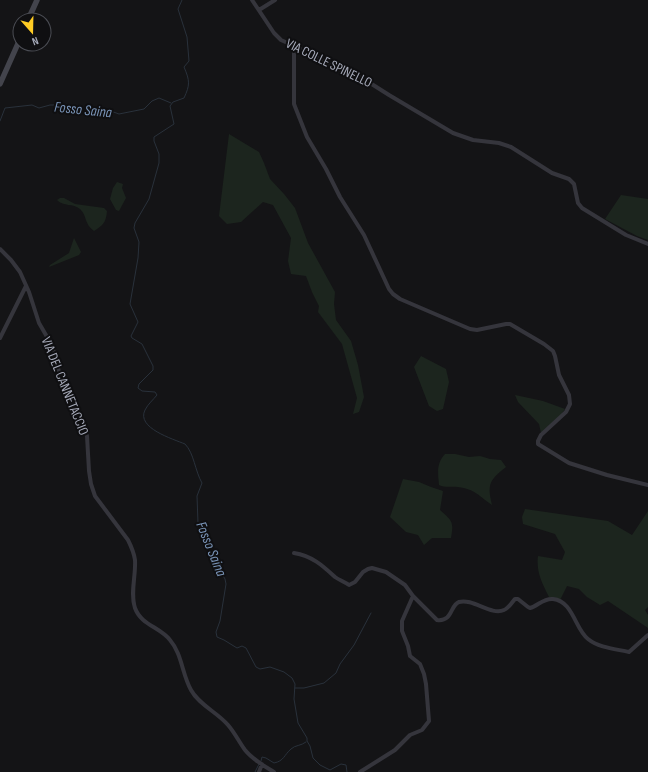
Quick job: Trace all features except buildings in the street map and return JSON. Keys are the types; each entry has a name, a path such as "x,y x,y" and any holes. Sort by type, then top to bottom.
{"main road":[{"path":"32,12 37,0"},
{"path":"0,84 14,52"}],"street":[{"name":"VIA COLLE SPINELLO","path":"252,0 277,37 314,54 334,68 348,71 359,76 446,129 476,141 499,143 511,147 552,173 570,179 575,185 580,207 623,233 648,244"},
{"path":"259,10 275,0"},
{"path":"292,45 294,50 294,104 302,125 310,143 326,169 340,197 364,235 391,291 400,299 465,328 477,330 509,324 546,346 554,353 557,371 569,392 570,403 563,415 541,435 538,444 569,463 610,476 648,485"},
{"name":"VIA DEL CANNETACCIO","path":"0,249 20,272 39,323 54,352 63,388 79,414 87,436 89,471 95,496 124,534 132,548 135,559 133,593 136,612 144,622 164,632 172,641 178,652 188,684 193,694 204,706 228,725 246,752 262,764"},
{"path":"0,338 26,286"},
{"path":"294,553 306,555 327,568 336,578 349,585 355,582 363,572 368,569 372,568 386,572 405,585 413,596 434,618 440,620 449,616 456,604 459,602 475,604 486,609 500,611 506,610 515,599 518,599 530,608 542,601 552,599 557,600 567,606 587,639 599,645 629,652 648,635"},
{"path":"360,772 395,750 410,735 422,730 428,721 424,674 420,664 410,656 402,631 402,621 413,596"},
{"path":"259,772 262,764 274,772"}],"shaded area":[{"path":"229,134 259,152 270,179 295,208 308,243 335,292 334,304 336,320 351,341 358,365 364,397 359,412 353,414 357,398 342,344 318,312 319,306 306,276 291,274 288,261 291,238 273,205 263,202 241,222 227,224 219,216"},
{"path":"117,182 123,184 122,188 126,198 119,211 116,210 110,199 113,188"},
{"path":"621,195 648,199 648,240 637,236 605,219"},
{"path":"64,198 75,204 104,208 107,211 105,221 94,231 87,223 84,214 80,209 57,200"},
{"path":"74,238 81,252 79,255 49,267 69,253"},
{"path":"421,356 446,369 449,382 443,409 437,411 429,406 414,367"},
{"path":"515,395 543,401 565,409 558,419 541,433 539,424 518,402"},
{"path":"445,454 455,454 469,457 480,456 501,460 506,467 493,479 491,483 490,492 492,505 469,489 439,485 439,465"},
{"path":"403,479 419,482 443,491 440,510 451,522 451,538 432,538 424,545 418,535 406,532 390,517"},
{"path":"525,509 608,521 632,535 648,511 648,607 645,610 648,615 648,628 608,601 600,605 587,597 579,589 567,586 560,600 549,597 539,572 538,556 562,560 565,552 555,534 523,524 522,517"}],"waterway":[{"name":"Fosso Saina","path":"182,0 178,9 187,37 189,61 184,67 188,80 188,86 184,98 173,102 170,106 174,124 154,137 159,154 159,163 149,199 135,223 134,228 139,242 138,258 130,304 138,322 131,336 142,344 153,366 153,370 139,384 138,388 142,391 155,392 157,395 145,410 144,416 146,422 157,432 185,444 190,452 202,483 197,496 198,523 213,559 225,579 226,584 220,621 216,632 217,637 237,648 242,646 246,648 256,667 260,669 270,667 284,672 292,678 295,684 294,699 298,723 307,738 313,758 320,765 330,770 341,764 346,765 347,772"},
{"name":"Fosso Saina","path":"0,121 5,108 32,105 39,108 54,105 57,108 65,108 87,113 108,110 119,114 144,109 152,101 159,98 171,103"},
{"path":"295,688 304,688 324,683 336,673 340,664 354,645 371,613"},
{"path":"261,761 262,757 274,763 277,762 293,748 306,742"},
{"path":"255,772 259,764"}]}
